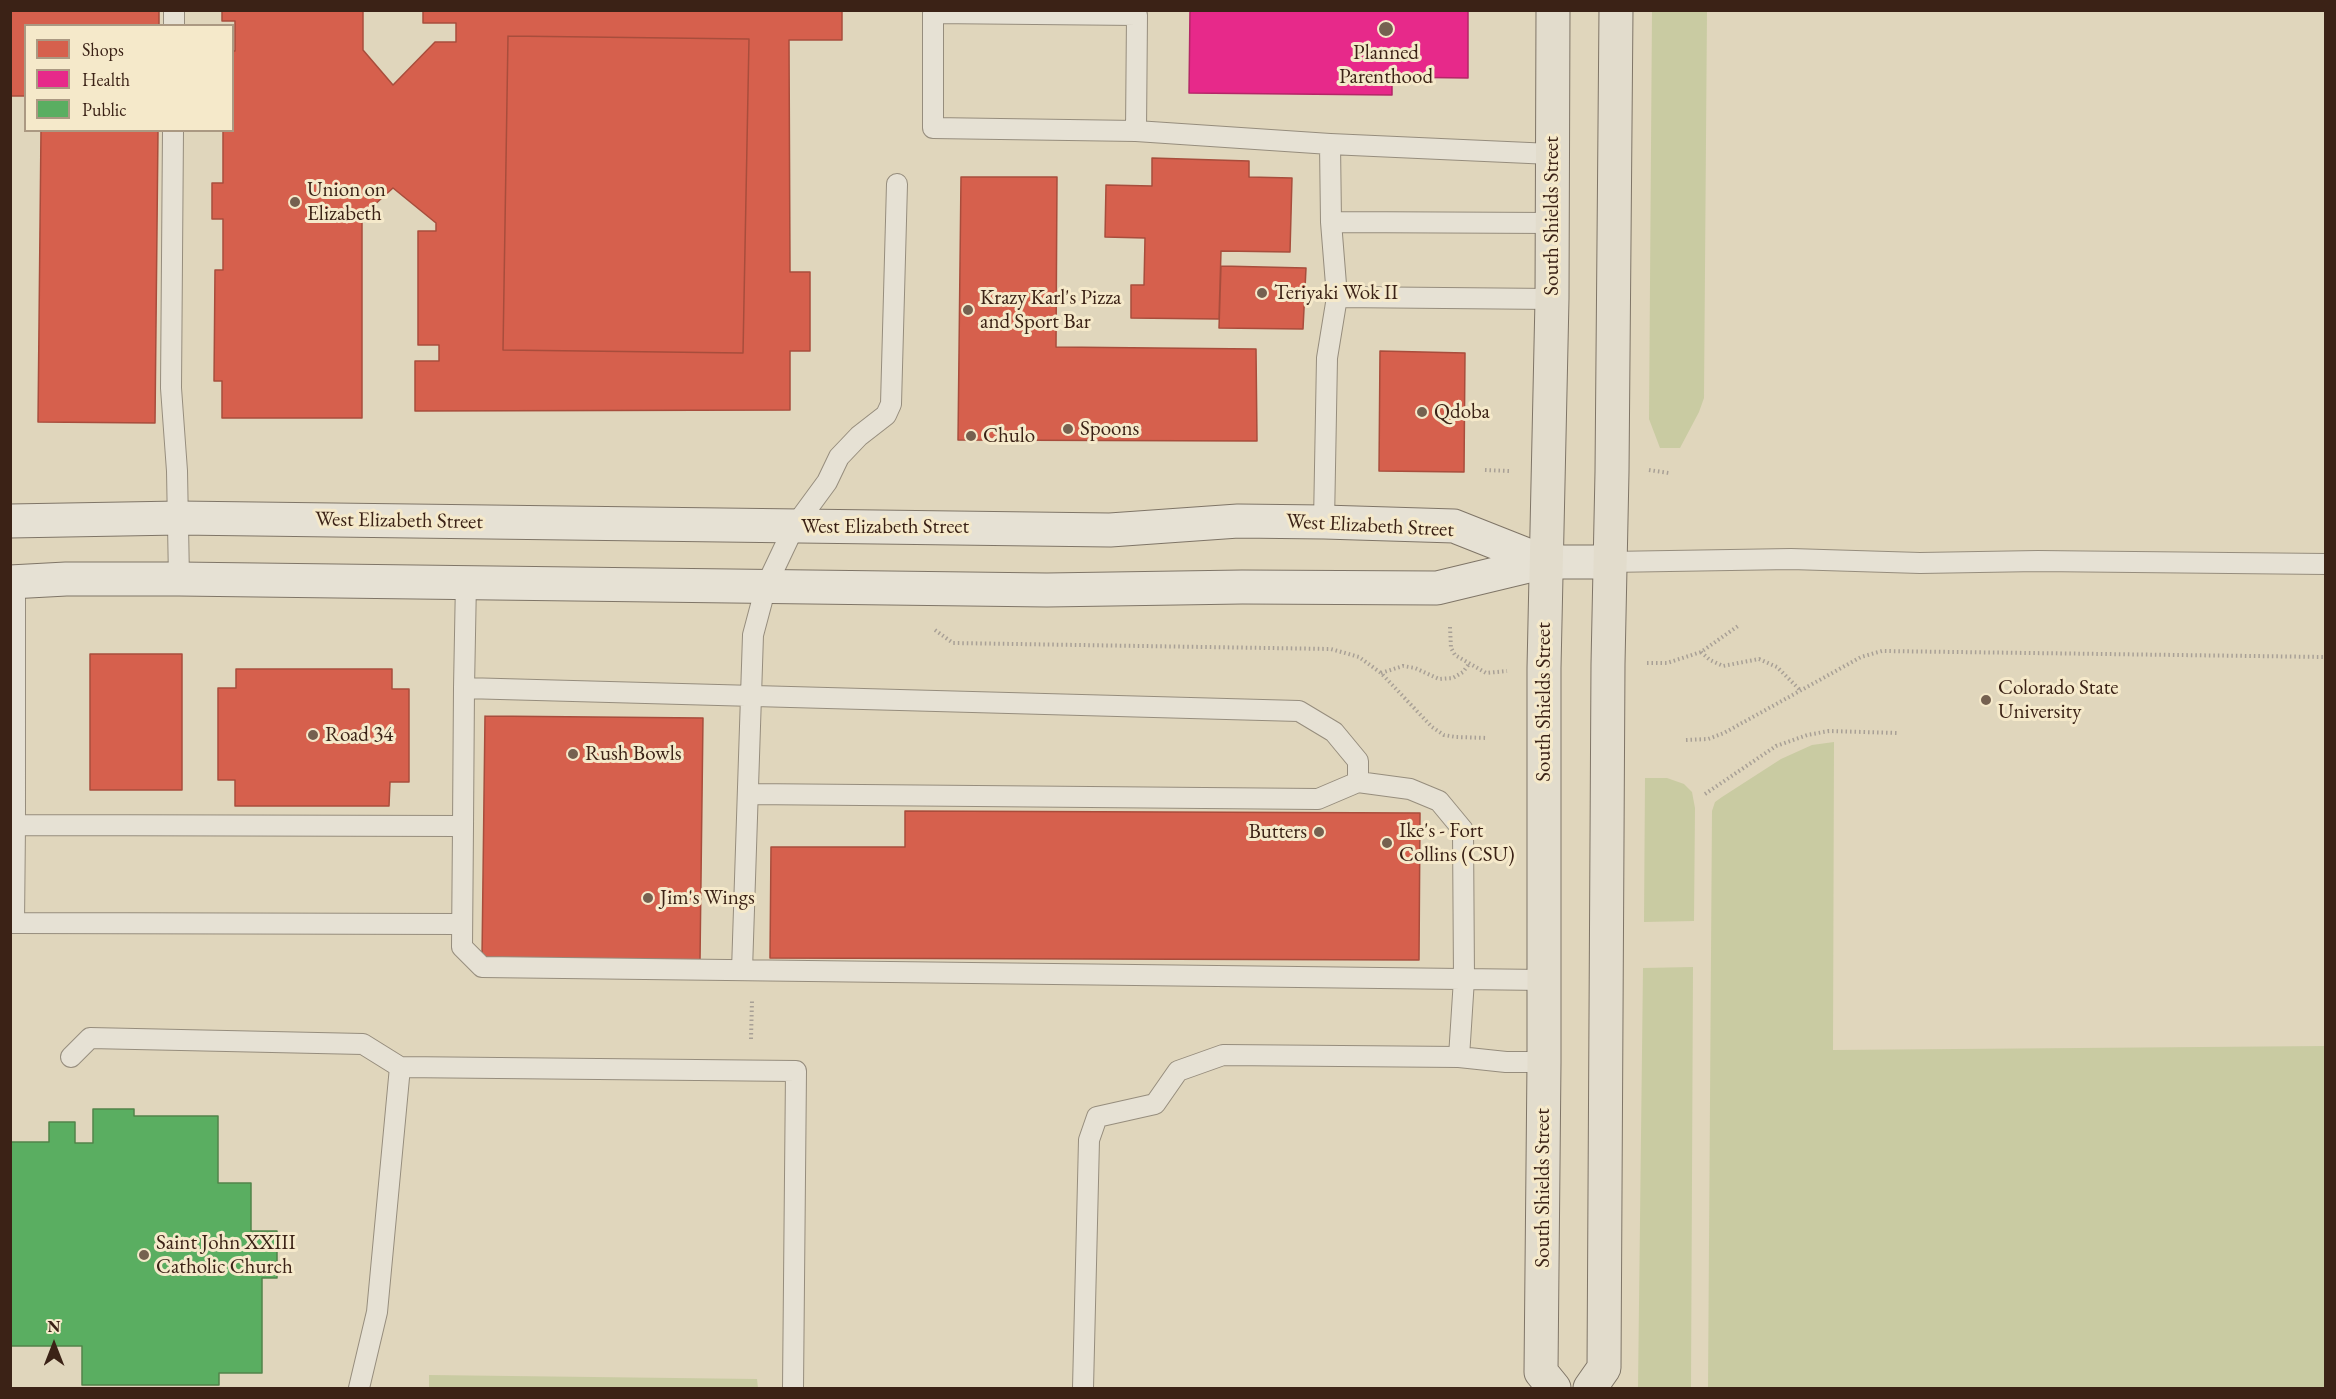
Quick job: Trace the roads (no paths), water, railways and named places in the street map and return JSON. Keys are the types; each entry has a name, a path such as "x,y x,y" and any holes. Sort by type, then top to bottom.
{"main road":[{"name":"South Shields Street","path":"1553,10 1552,299 1545,562 1544,1062 1540,1372 1554,1389"},
{"path":"1590,1389 1604,1368 1609,562 1616,10"},
{"name":"West Elizabeth Street","path":"10,521 179,518 1110,530 1238,521 1324,522 1454,526 1545,562"},
{"path":"13,582 66,579 179,579 1047,590 1242,587 1437,588 1545,562 1609,562"}],"lane":[{"path":"1136,131 1137,15 933,12 933,128 1136,131 1330,144 1551,154"},
{"path":"173,132 171,388 179,518 179,579"},
{"path":"1324,522 1327,358 1337,297 1331,222 1330,144"},
{"path":"742,970 753,636 766,586 794,526 827,482 839,457 859,436 886,415 891,404 897,184"},
{"path":"1331,222 1552,224"},
{"path":"1337,297 1552,299"},
{"path":"1609,562 1791,559 1920,563 2038,561 2325,564"},
{"path":"466,581 462,947 482,967 1543,980"},
{"path":"13,582 15,825 12,923 462,924"},
{"path":"465,688 750,694 1299,711 1334,732 1358,761 1358,782"},
{"path":"748,794 1318,799 1358,782 1410,789 1439,801 1463,830 1464,979 1459,1057"},
{"path":"15,825 463,826"},
{"path":"71,1057 90,1038 363,1044 400,1066 796,1071 793,1389"},
{"path":"1083,1389 1089,1140 1097,1117 1155,1104 1178,1071 1223,1054 1459,1057 1506,1062 1544,1062"},
{"path":"359,1389 376,1312 400,1066"}],"place":[{"name":"Planned Parenthood","path":"1386,29"},
{"name":"Union on Elizabeth","path":"295,202"},
{"name":"Teriyaki Wok II","path":"1262,293"},
{"name":"Krazy Karl's Pizza and Sport Bar","path":"968,310"},
{"name":"Qdoba","path":"1422,412"},
{"name":"Spoons","path":"1068,429"},
{"name":"Chulo","path":"971,436"},
{"name":"Colorado State University","path":"1986,700"},
{"name":"Road 34","path":"313,735"},
{"name":"Rush Bowls","path":"573,754"},
{"name":"Butters","path":"1319,832"},
{"name":"Ike's - Fort Collins (CSU)","path":"1387,843"},
{"name":"Jim's Wings","path":"648,898"},
{"name":"Saint John XXIII Catholic Church","path":"144,1255"}]}
